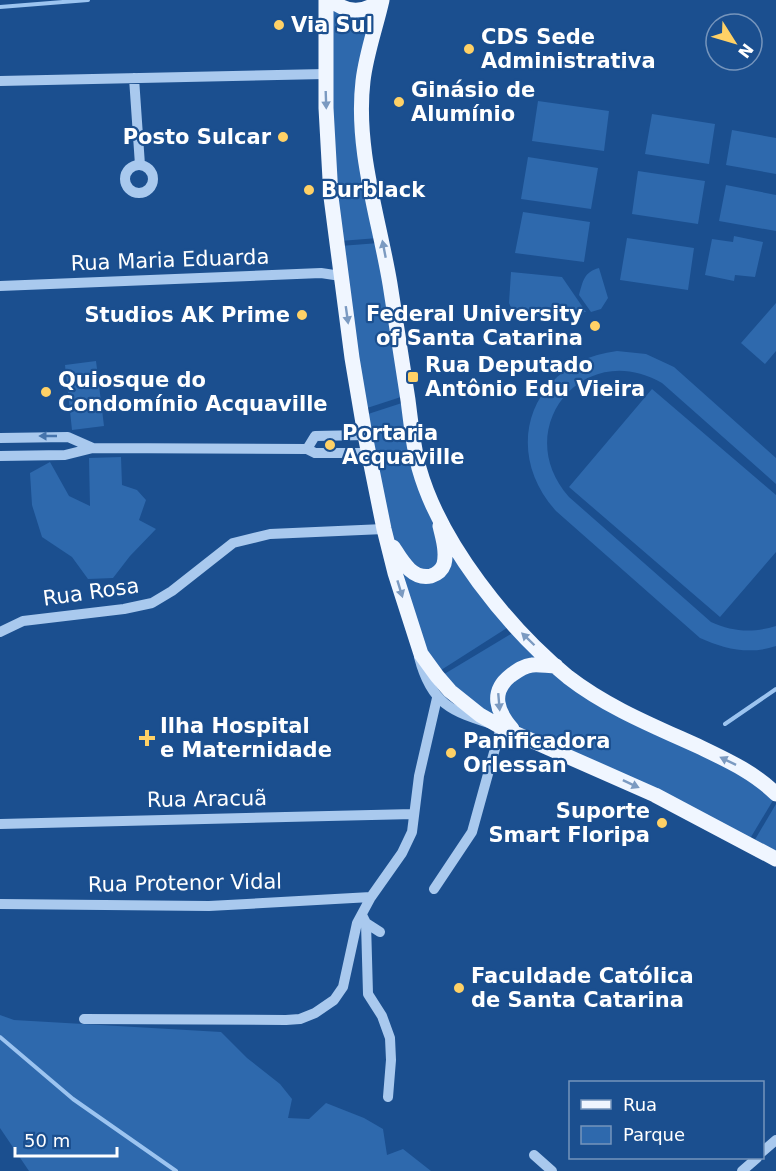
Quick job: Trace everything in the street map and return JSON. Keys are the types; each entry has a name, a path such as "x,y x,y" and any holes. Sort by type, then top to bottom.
{"main road":[{"path":"326,0 325,74 329,173 341,276 365,435 395,573 416,642 429,667 450,691 480,715 501,727 655,795 776,858"},
{"path":"332,0 341,7 356,10 371,7 381,0"},
{"path":"381,0 363,79 363,133 415,451 424,483 438,514 464,560 495,603 570,678 611,705 749,772 776,794"},
{"path":"385,533 411,572 422,577 434,575 444,564 445,554 438,514"},
{"path":"516,734 501,717 496,700 499,688 519,669 533,664 556,666"}],"street":[{"path":"0,81 325,74"},
{"path":"134,78 140,165"},
{"name":"Rua Maria Eduarda","path":"0,286 321,273 341,276"},
{"path":"307,449 315,436 365,435"},
{"path":"0,438 68,437 93,448"},
{"path":"0,456 65,455 93,448 307,449 315,453 368,453"},
{"name":"Rua Rosa","path":"0,632 23,621 124,609 152,603 172,591 233,543 252,537 270,534 385,533"},
{"path":"416,642 427,683 437,698 459,712 501,727 484,781 472,832 434,890"},
{"path":"388,1098 390,1038 382,1016 368,994 364,919 371,897 408,842 419,777 437,698"},
{"name":"Rua Aracuã","path":"0,824 414,814"},
{"name":"Rua Protenor Vidal","path":"0,904 209,906 371,897"},
{"path":"364,919 380,932"},
{"path":"84,1019 266,1021 300,1019 315,1013 334,1000 343,987 357,923 364,919"},
{"path":"764,1150 776,1140"},
{"path":"534,1155 552,1171"},
{"path":"742,1171 756,1159"}],"green space":[{"path":"330,3 377,7 360,72 378,238 340,241 334,194"},
{"path":"538,101 609,111 604,151 532,141"},
{"path":"652,114 715,124 709,164 645,154"},
{"path":"732,130 776,138 776,174 726,165"},
{"path":"528,157 598,168 591,209 521,199"},
{"path":"638,171 705,181 698,224 632,214"},
{"path":"726,185 776,195 776,231 719,221"},
{"path":"523,212 590,222 584,262 515,253"},
{"path":"734,236 763,242 755,277 735,275 734,281 705,275 712,239 733,242"},
{"path":"627,238 694,248 688,290 620,280"},
{"path":"379,243 404,396 364,409 340,246"},
{"path":"599,268 608,298 601,309 591,312 579,295 587,275"},
{"path":"511,272 562,277 586,312 516,318 509,303"},
{"path":"776,303 776,351 765,364 741,343"},
{"path":"617,351 646,354 674,367 776,458 776,484 662,383 633,372 606,372 582,381 563,398 551,419 547,444 553,471 569,497 711,622 727,628 743,630 759,630 776,626 776,646 757,650 737,650 700,638 556,511 539,486 530,461 528,435 534,411 546,389 564,371 588,358"},
{"path":"96,361 104,426 72,430 65,365"},
{"path":"652,389 776,495 776,552 720,617 569,487"},
{"path":"405,402 412,464 419,490 432,520 440,560 433,570 423,573 402,554 390,532 365,415"},
{"path":"121,457 122,485 137,490 146,500 139,520 156,529 113,578 88,579 72,557 42,537 32,505 30,473 50,462 69,496 90,506 89,458"},
{"path":"447,542 510,626 438,672 428,656 400,569 426,582"},
{"path":"516,631 546,662 502,677 499,723 441,676"},
{"path":"523,672 550,672 740,771 775,797 748,842 516,730 505,716 502,689"},
{"path":"776,804 776,855 753,843"},
{"path":"0,1015 14,1020 221,1032 247,1058 280,1084 292,1099 288,1118 309,1119 326,1103 364,1118 383,1129 387,1155 403,1149 431,1171 29,1171 0,1128"}],"waterway":[{"path":"0,7 88,0"},
{"path":"725,724 776,689"},
{"path":"0,1037 73,1099 176,1171"}],"place":[{"name":"Via Sul","path":"279,25"},
{"name":"CDS Sede Administrativa","path":"469,49"},
{"name":"Ginásio de Alumínio","path":"399,102"},
{"name":"Posto Sulcar","path":"283,137"},
{"name":"Burblack","path":"309,190"},
{"name":"Studios AK Prime","path":"302,315"},
{"name":"Federal University of Santa Catarina","path":"595,326"},
{"name":"Rua Deputado Antônio Edu Vieira","path":"413,377"},
{"name":"Quiosque do Condomínio Acquaville","path":"46,392"},
{"name":"Portaria Acquaville","path":"330,445"},
{"name":"Ilha Hospital e Maternidade","path":"147,738"},
{"name":"Panificadora Orlessan","path":"451,753"},
{"name":"Suporte Smart Floripa","path":"662,823"},
{"name":"Faculdade Católica de Santa Catarina","path":"459,988"}]}
